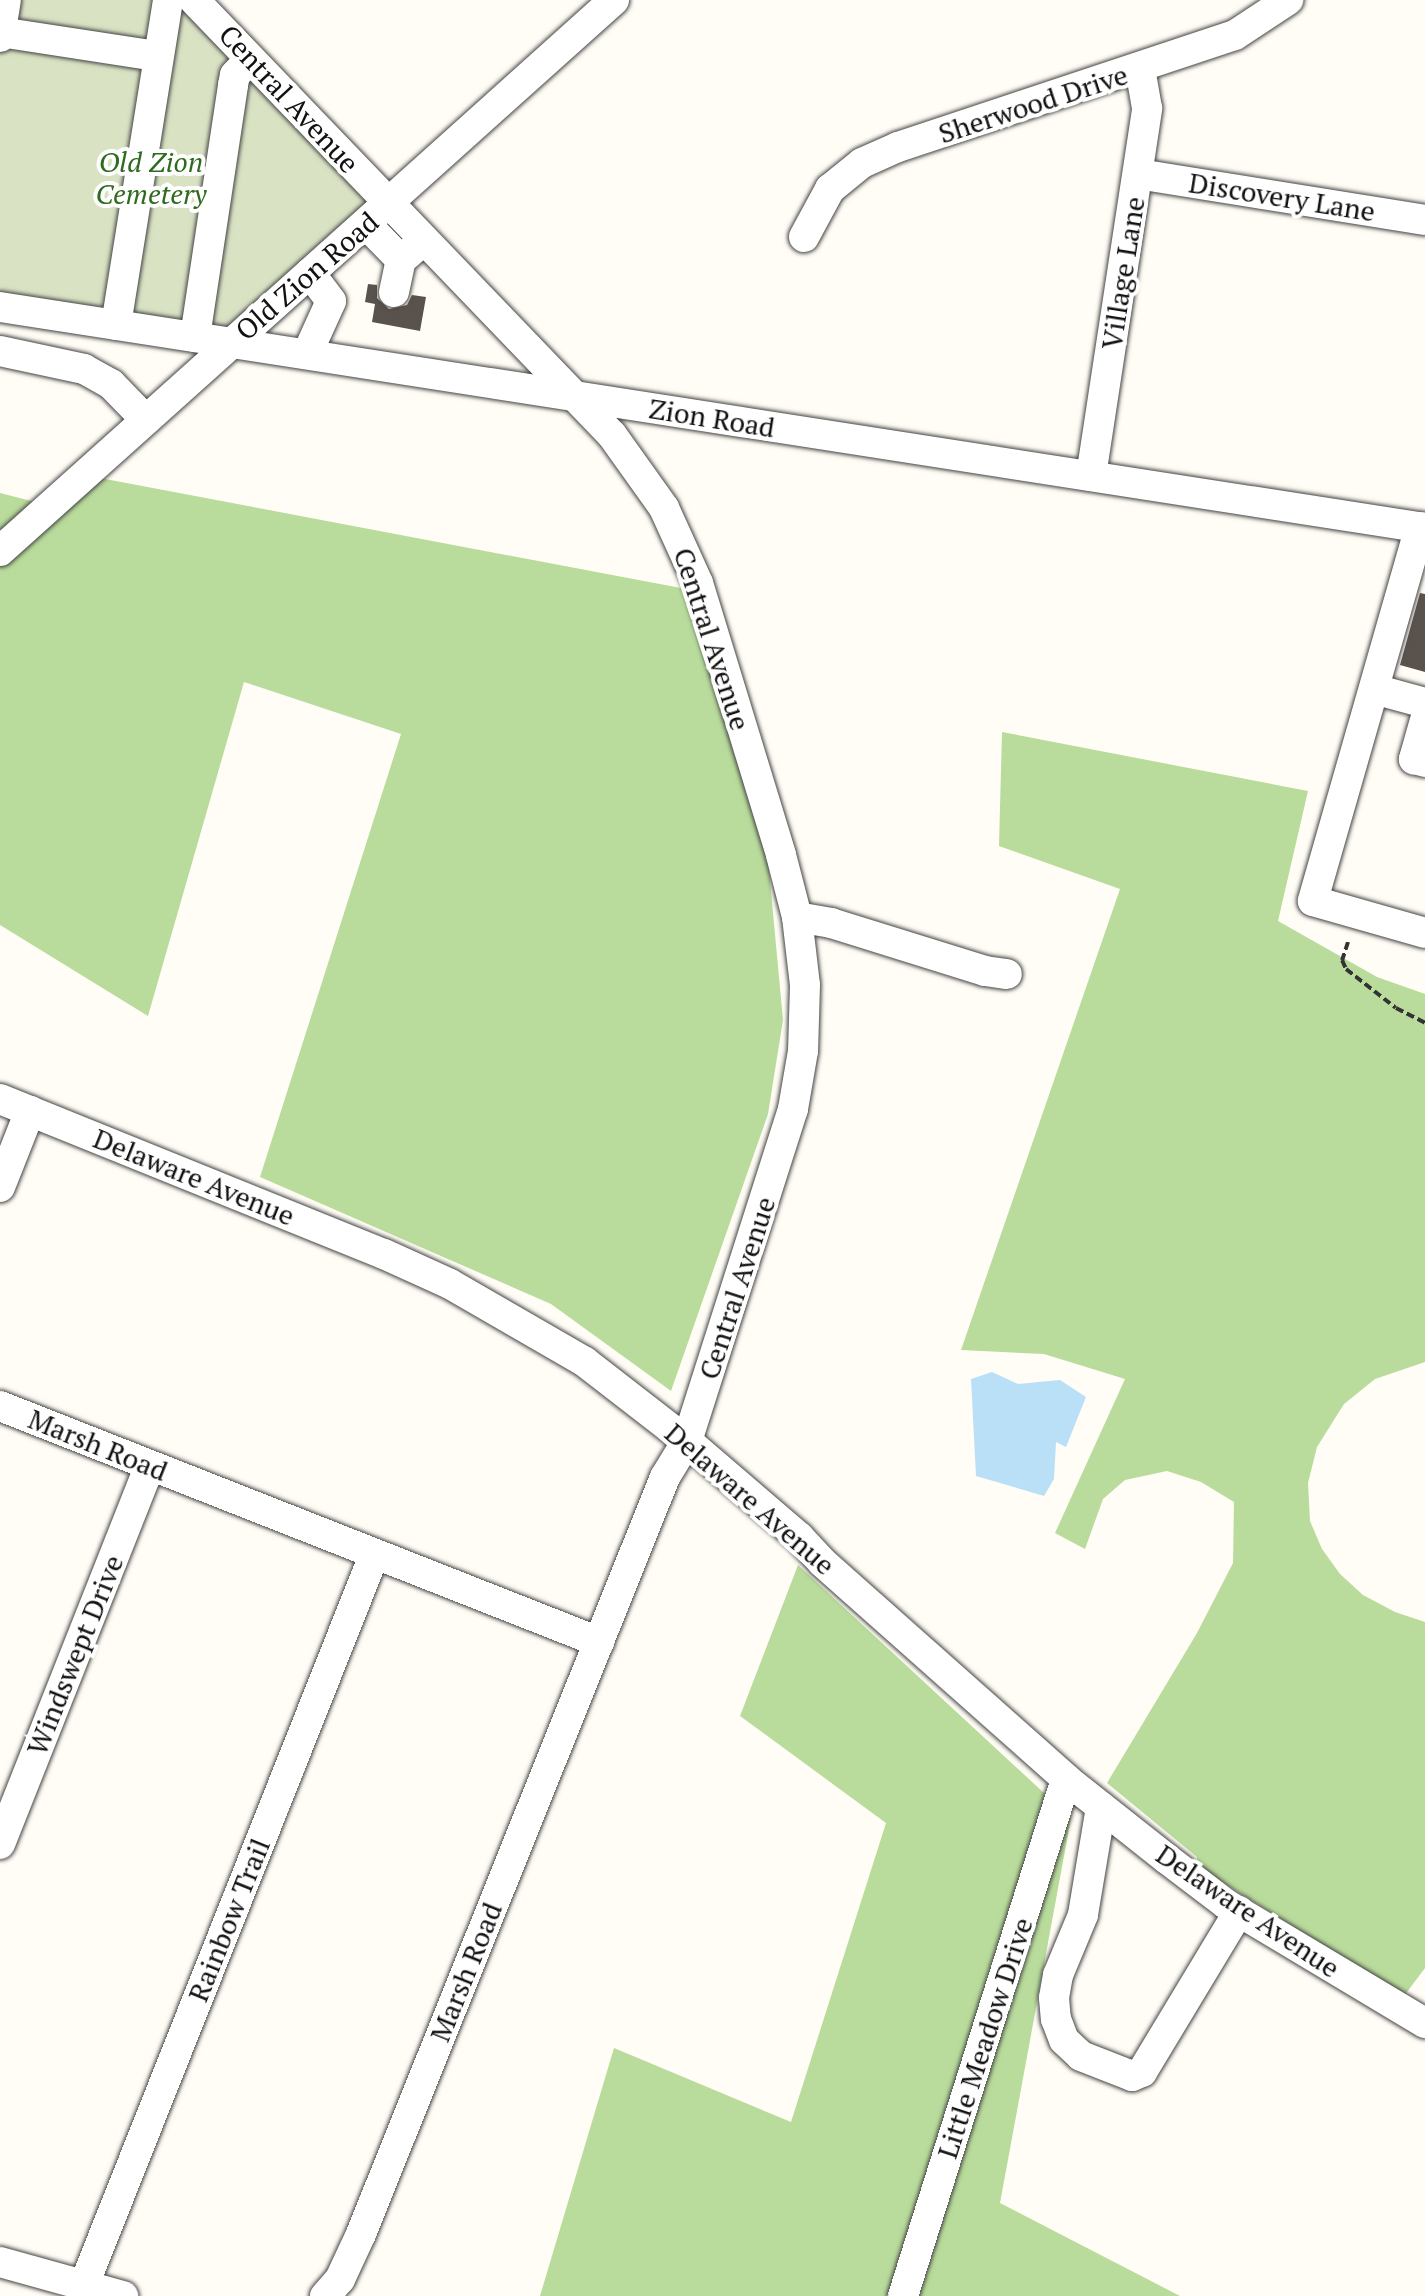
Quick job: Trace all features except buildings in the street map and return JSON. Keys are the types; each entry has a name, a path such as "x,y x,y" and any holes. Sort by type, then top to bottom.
{"street":[{"path":"6,0 0,34 157,56"},
{"path":"116,325 168,0"},
{"name":"Central Avenue","path":"194,0 250,59 377,214 412,250 576,397 612,435 674,526 691,566 797,917 805,1019 797,1091 774,1175 687,1441"},
{"name":"Old Zion Road","path":"0,551 614,0"},
{"name":"Sherwood Drive","path":"804,237 830,189 862,163 898,147 1235,35 1288,0"},
{"path":"195,337 233,85 235,75 250,59"},
{"name":"Village Lane","path":"1091,476 1147,108 1140,69"},
{"name":"Discovery Lane","path":"1138,174 1425,220"},
{"path":"394,292 412,250"},
{"path":"307,354 331,301 310,273"},
{"name":"Zion Road","path":"0,307 1422,528"},
{"path":"0,351 84,369 119,391 146,420"},
{"path":"1422,528 1313,901 1425,933"},
{"path":"1374,689 1425,703"},
{"path":"1425,720 1414,759 1425,762"},
{"path":"797,917 831,923 985,971 1007,974"},
{"name":"Delaware Avenue","path":"0,1099 450,1284 585,1362 687,1441 799,1537 822,1562 1101,1807 1239,1911 1425,2023"},
{"path":"0,1187 30,1111"},
{"name":"Marsh Road","path":"0,1406 599,1642"},
{"name":"Marsh Road","path":"325,2296 340,2279 361,2234 665,1477 687,1441"},
{"name":"Windswept Drive","path":"0,1844 150,1466"},
{"name":"Rainbow Trail","path":"84,2285 374,1555"},
{"name":"Little Meadow Drive","path":"903,2296 1066,1779"},
{"path":"1101,1807 1083,1915 1058,1975 1054,1998 1056,2019 1064,2040 1081,2056 1132,2076 1142,2072 1239,1911"},
{"path":"0,2262 123,2296"}],"path":[{"path":"1348,942 1342,960 1346,969 1396,1008 1425,1023"}],"green space":[{"name":"Old Zion Cemetery","path":"0,0 194,0 238,45 367,202 232,342 0,307"},
{"path":"84,475 702,592 761,784 783,1020 768,1114 671,1391 551,1304 260,1177 401,734 244,682 148,1016 0,925 0,493 47,505"},
{"path":"1002,732 1308,791 1278,921 1377,977 1425,994 1425,1362 1375,1379 1344,1404 1317,1447 1308,1483 1310,1521 1322,1549 1340,1574 1363,1595 1395,1612 1425,1622 1425,1968 1404,1996 1197,1866 1197,1857 1107,1783 1197,1633 1233,1563 1234,1502 1201,1482 1167,1471 1125,1480 1103,1499 1085,1549 1055,1533 1125,1379 1044,1354 961,1350 1120,889 999,846"},
{"path":"798,1565 1071,1818 1000,2203 1180,2296 540,2296 614,2048 791,2122 886,1823 740,1716"}],"water":[{"path":"992,1372 1018,1384 1060,1380 1086,1397 1066,1447 1056,1442 1054,1479 1044,1496 976,1476 971,1379"}]}
